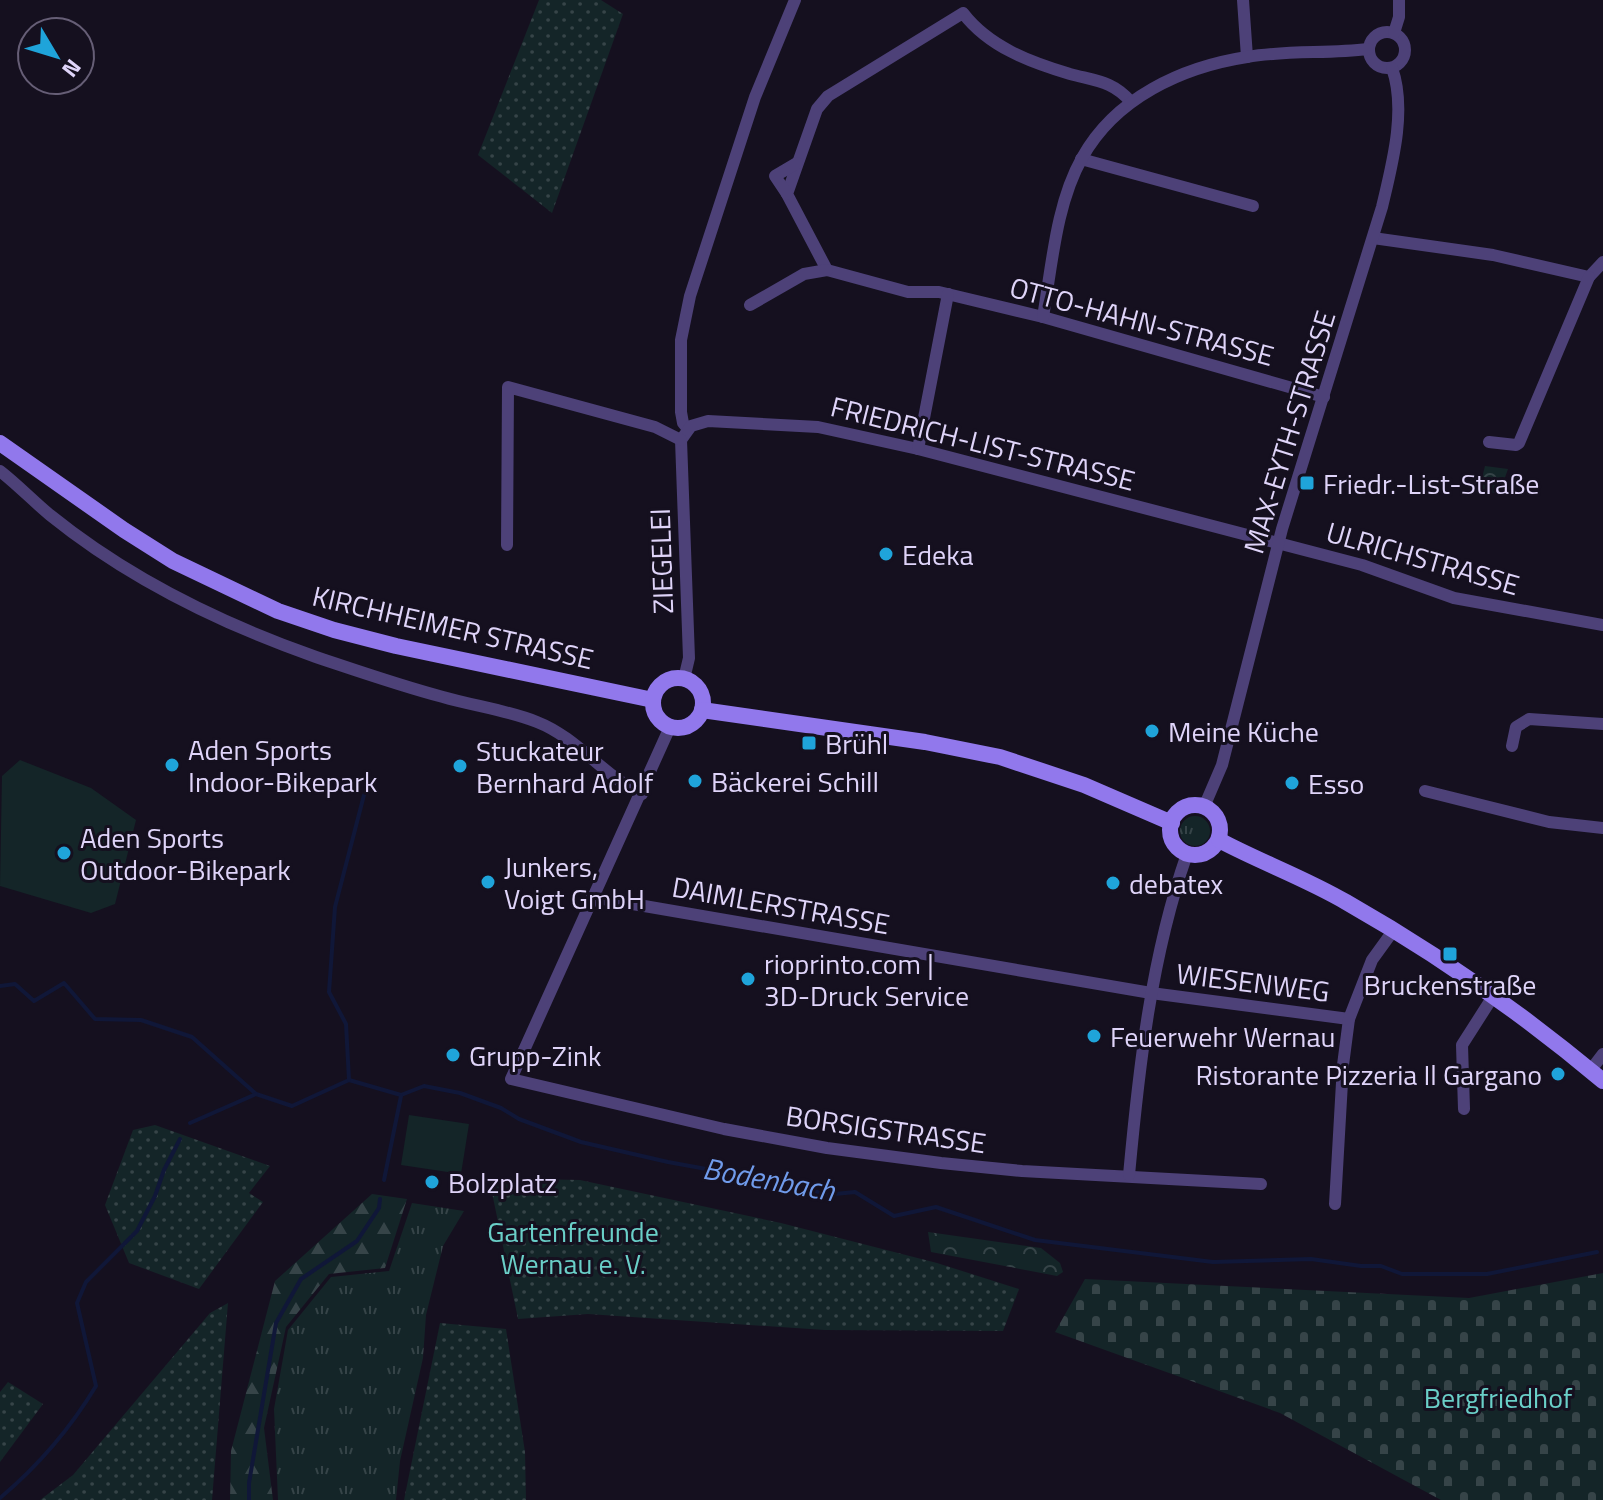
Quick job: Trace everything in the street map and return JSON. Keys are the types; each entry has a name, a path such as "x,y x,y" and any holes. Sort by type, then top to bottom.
{"main road":[{"name":"KIRCHHEIMER STRASSE","path":"0,443 114,524 173,561 278,611 396,646 653,700"},
{"path":"684,679 698,689 702,697 702,710 690,725 670,727 655,714 653,700 662,684 684,679"},
{"path":"702,710 925,742 1000,757 1084,785 1172,823"},
{"path":"1188,806 1204,807 1220,824 1219,840 1209,852 1187,854 1173,842 1172,823 1188,806"},
{"path":"1219,840 1346,901 1492,998 1596,1076"}],"street":[{"name":"ZIEGELEI","path":"684,679 689,658 681,340 687,311 755,97 795,0"},
{"path":"1243,0 1247,57"},
{"path":"1394,33 1399,17 1399,0"},
{"path":"750,305 804,274 827,270 787,194 817,109 828,96 963,13 984,36 1009,51 1067,73 1115,86 1131,102"},
{"path":"1379,33 1394,33 1402,39 1405,51 1401,62 1384,69 1373,63 1368,49 1370,41 1379,33"},
{"path":"1043,317 1063,210 1081,159 1103,127 1131,102 1156,85 1192,71 1247,57 1368,49"},
{"name":"MAX-EYTH-STRASSE","path":"1204,807 1222,765 1278,543 1373,238 1392,156 1397,89 1392,68"},
{"path":"1081,159 1253,206"},
{"path":"1373,238 1493,255 1589,277"},
{"path":"1489,442 1519,443 1589,277 1603,262"},
{"name":"OTTO-HAHN-STRASSE","path":"827,270 908,292 948,294 1043,317 1324,397"},
{"path":"918,449 948,294"},
{"path":"507,545 508,387 684,434"},
{"name":"FRIEDRICH-LIST-STRASSE","path":"684,434 697,423 708,421 818,427 918,449 1278,543"},
{"path":"0,471 62,523 113,559 179,598 231,624 318,657 442,697 535,721 570,739 618,779 642,794"},
{"name":"ULRICHSTRASSE","path":"1278,543 1362,565 1454,598 1603,625"},
{"path":"1512,746 1516,727 1529,719 1603,724"},
{"path":"592,897 642,794 670,727"},
{"path":"1425,791 1549,822 1603,828"},
{"path":"1129,1175 1151,993 1177,883 1187,854"},
{"name":"DAIMLERSTRASSE","path":"592,897 1151,993"},
{"name":"BORSIGSTRASSE","path":"592,897 511,1079 724,1129 827,1148 995,1168 1261,1184"},
{"path":"1335,1204 1343,1065 1349,1019 1372,960 1393,931"},
{"name":"WIESENWEG","path":"1151,993 1349,1019"},
{"path":"1464,1109 1462,1045 1492,998"},
{"path":"1596,1076 1603,1054"}],"green space":[{"path":"539,0 601,0 623,14 552,213 478,155"},
{"path":"1485,466 1508,469 1499,494 1479,490"},
{"name":"Aden Sports Outdoor-Bikepark","path":"20,760 91,788 136,820 115,904 91,913 0,886 2,776"},
{"path":"1195,816 1201,817 1209,825 1209,837 1201,845 1195,846 1189,845 1181,837 1180,831 1181,825 1189,817"},
{"path":"409,1115 469,1124 461,1174 401,1165"},
{"path":"155,1125 270,1166 249,1193 263,1202 199,1289 129,1263 105,1205 133,1130"},
{"name":"Gartenfreunde Wernau e. V.","path":"489,1178 580,1180 781,1223 937,1263 1019,1289 1003,1331 825,1330 588,1314 518,1319"},
{"path":"372,1194 407,1199 385,1268 329,1274 286,1327 264,1428 273,1500 230,1500 231,1451 275,1281"},
{"path":"412,1203 464,1211 443,1246 426,1315 423,1358 400,1461 396,1500 278,1500 274,1409 288,1330 331,1277 389,1271"},
{"path":"928,1232 1041,1248 1060,1263 1063,1272 1057,1276 931,1252"},
{"name":"Bergfriedhof","path":"1603,1273 1603,1500 1441,1500 1280,1413 1055,1332 1085,1279 1469,1298"},
{"path":"228,1303 212,1500 40,1500 73,1475 210,1313"},
{"path":"440,1323 506,1329 525,1452 526,1500 404,1500"},
{"path":"8,1382 43,1404 0,1462 0,1392"}],"waterway":[{"path":"349,1080 346,1024 329,992 335,907 364,795"},
{"name":"Bodenbach","path":"0,986 15,984 34,1001 64,983 95,1019 141,1020 192,1037 256,1094 292,1106 349,1080 401,1095 424,1086 460,1093 581,1142 761,1179 783,1178 825,1195 855,1192 894,1216 936,1207 1035,1240 1213,1262 1311,1259 1381,1266 1402,1274 1487,1274 1597,1252"},
{"path":"190,1123 256,1094"},
{"path":"384,1180 401,1096"},
{"path":"0,1498 52,1446 96,1386 77,1303 86,1282 137,1231 180,1139"},
{"path":"249,1500 249,1483 276,1323 301,1279 357,1241 379,1208 380,1199"}],"place":[{"name":"Friedr.-List-Straße","path":"1307,483"},
{"name":"Edeka","path":"886,554"},
{"name":"Meine Küche","path":"1152,731"},
{"name":"Brühl","path":"809,743"},
{"name":"Aden Sports Indoor-Bikepark","path":"172,765"},
{"name":"Stuckateur Bernhard Adolf","path":"460,766"},
{"name":"Bäckerei Schill","path":"695,781"},
{"name":"Esso","path":"1292,783"},
{"name":"Aden Sports Outdoor-Bikepark","path":"64,853"},
{"name":"Junkers, Voigt GmbH","path":"488,882"},
{"name":"debatex","path":"1113,883"},
{"name":"Bruckenstraße","path":"1450,954"},
{"name":"rioprinto.com | 3D-Druck Service","path":"748,979"},
{"name":"Feuerwehr Wernau","path":"1094,1036"},
{"name":"Grupp-Zink","path":"453,1055"},
{"name":"Ristorante Pizzeria Il Gargano","path":"1558,1074"},
{"name":"Bolzplatz","path":"432,1182"}]}
